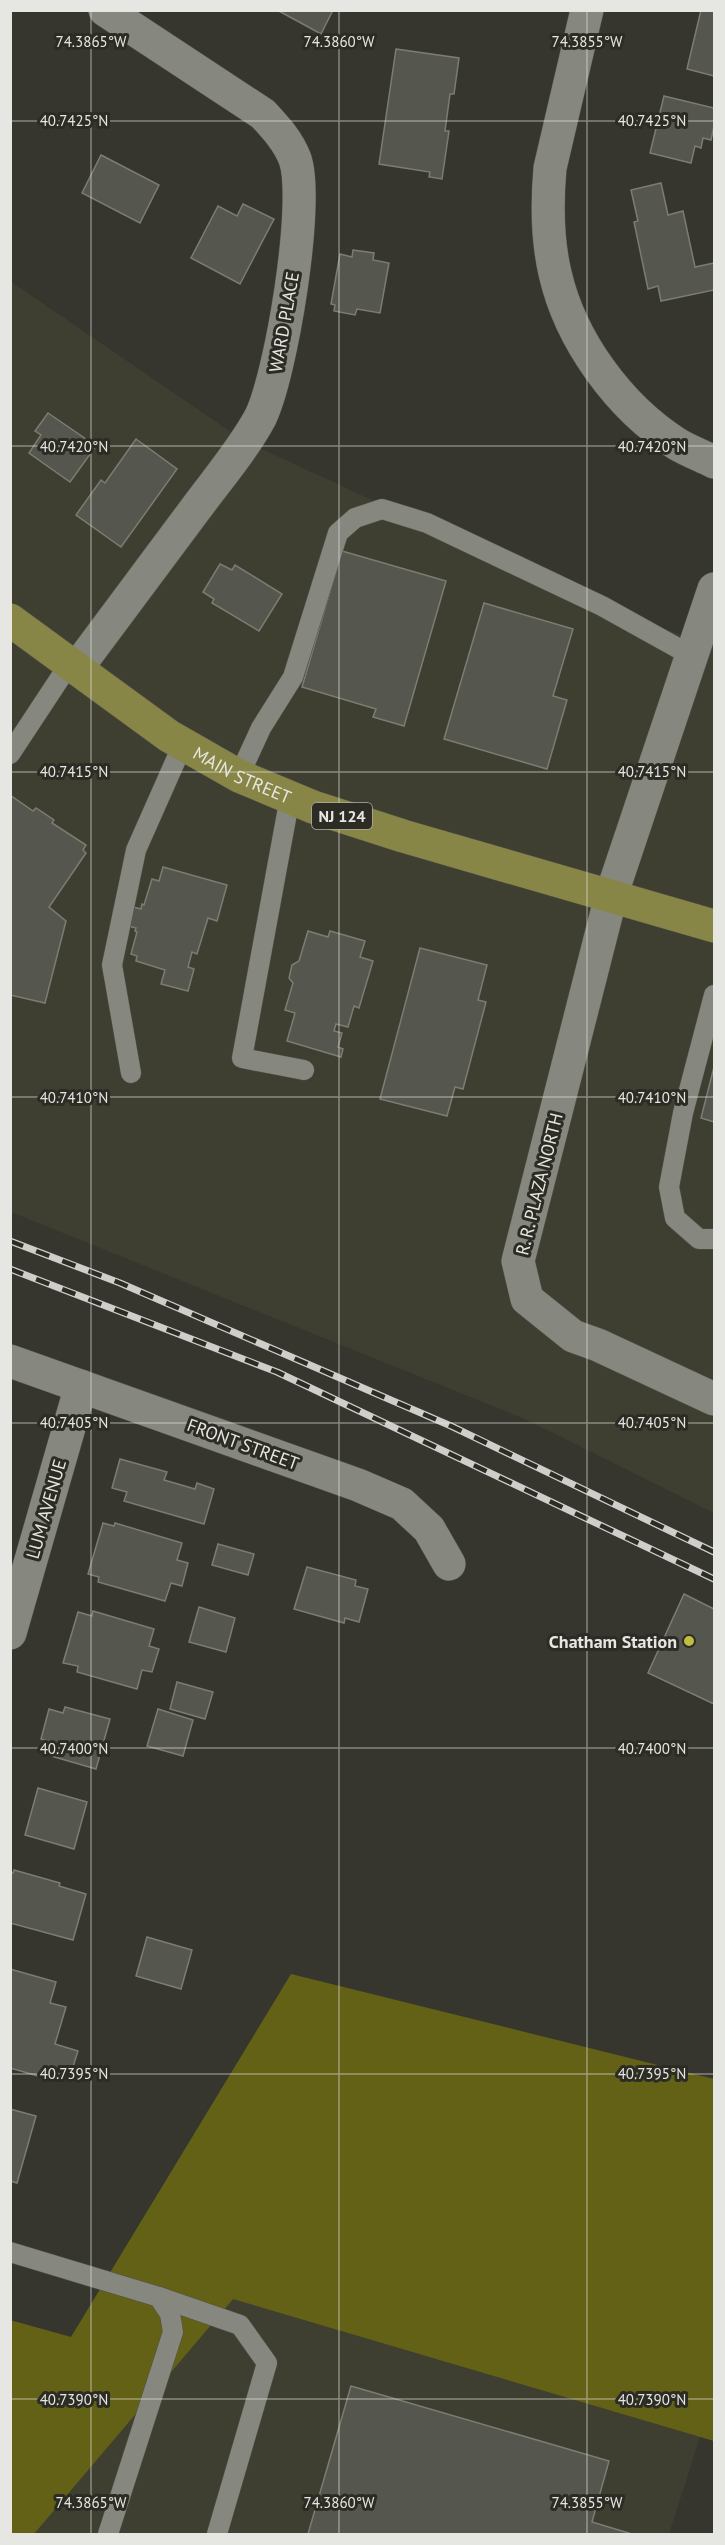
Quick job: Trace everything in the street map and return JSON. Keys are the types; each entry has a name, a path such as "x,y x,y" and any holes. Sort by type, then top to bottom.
{"main road":[{"name":"MAIN STREET","path":"10,620 183,744 239,776 290,797 392,832 714,926"}],"street":[{"name":"WARD PLACE","path":"74,666 234,457 259,418 277,371 293,267 299,205 296,160 284,136 263,114 105,10"},
{"path":"588,10 550,168 548,195 550,248 555,274 573,325 601,371 636,411 678,444 714,462"},
{"name":"R. R. PLAZA NORTH","path":"714,589 611,896 518,1262 527,1299 573,1336 598,1345 714,1399"},
{"name":"FRONT STREET","path":"10,1361 358,1485 402,1504 429,1529 449,1564"},
{"name":"LUM AVENUE","path":"10,1633 81,1386"}],"lane":[{"path":"239,776 261,728 293,677 338,533 355,518 382,509 427,523 602,606 692,656"},
{"path":"10,754 74,666"},
{"path":"131,1073 112,965 136,850 183,744"},
{"path":"290,797 242,1058 304,1070"},
{"path":"714,995 683,1113 669,1187 675,1218 699,1239 714,1239"},
{"path":"10,2252 159,2297 240,2325 267,2363 217,2535"},
{"path":"108,2535 173,2332 170,2314 159,2297"}],"shaded area":[{"path":"10,281 244,441 602,606 714,647 714,1513 525,1419 11,1212"},
{"path":"291,1974 714,2079 714,2441 700,2437 669,2534 11,2534 10,2320 71,2337"},
{"path":"291,1974 714,2079 714,2441 233,2299 34,2534 11,2534 10,2320 71,2337"}],"building":[{"path":"277,10 333,10 321,34"},
{"path":"701,10 714,10 714,76 687,69"},
{"path":"396,49 459,58 454,94 450,94 445,131 449,131 442,179 429,177 430,172 379,164"},
{"path":"664,96 714,108 711,140 703,138 701,148 695,146 691,163 650,153"},
{"path":"101,155 159,185 140,223 82,193"},
{"path":"661,183 668,215 683,211 695,267 714,263 714,290 661,301 658,286 648,289 634,222 638,221 631,190"},
{"path":"243,204 274,219 240,284 191,258 218,206 237,216"},
{"path":"353,250 374,253 373,260 389,263 380,313 357,309 355,315 334,311 335,305 331,304 340,254 352,257"},
{"path":"48,413 96,446 70,482 29,453 41,435 35,431"},
{"path":"136,439 177,469 121,547 76,515 101,480 105,483"},
{"path":"342,551 446,581 404,726 373,717 376,709 302,687"},
{"path":"220,564 232,570 235,565 282,594 259,631 212,603 214,599 203,592"},
{"path":"484,603 573,629 553,696 567,700 547,769 444,739"},
{"path":"10,795 33,811 36,808 54,820 52,823 86,845 83,850 86,853 49,907 66,921 45,1003 10,995"},
{"path":"163,867 227,885 217,921 208,918 197,954 192,952 188,967 194,969 188,991 161,984 165,970 136,961 137,956 131,954 137,932 136,928 128,926 133,907 141,909 142,904 144,905 152,879 159,881"},
{"path":"308,931 328,937 330,931 365,941 360,957 373,961 359,1008 354,1006 348,1027 336,1024 334,1031 342,1033 338,1047 343,1049 341,1057 287,1041 295,1013 285,1010 293,983 289,978 292,965 299,961"},
{"path":"420,948 487,965 478,1000 486,1002 463,1089 455,1087 447,1116 380,1099"},
{"path":"714,1067 714,1122 701,1118"},
{"path":"120,1459 167,1472 164,1480 195,1489 197,1483 214,1489 204,1524 124,1501 127,1492 112,1488"},
{"path":"103,1523 114,1526 115,1523 182,1543 177,1560 188,1563 182,1586 171,1583 165,1601 98,1582 99,1577 88,1574"},
{"path":"218,1544 254,1554 248,1575 212,1565"},
{"path":"307,1567 356,1580 355,1586 368,1589 359,1622 345,1618 344,1623 294,1609"},
{"name":"Chatham Station","path":"684,1594 714,1609 714,1704 648,1673"},
{"path":"199,1607 235,1618 226,1652 189,1642"},
{"path":"93,1611 154,1629 149,1646 159,1649 152,1672 142,1670 137,1689 77,1672 78,1666 63,1663 78,1612 92,1616"},
{"path":"177,1682 213,1692 205,1719 170,1709"},
{"path":"65,1707 110,1719 96,1769 51,1756 54,1743 41,1739 49,1709 63,1713"},
{"path":"158,1709 193,1720 183,1756 147,1746"},
{"path":"38,1788 87,1802 74,1849 25,1835"},
{"path":"14,1870 60,1883 59,1886 86,1894 73,1940 10,1923 10,1873"},
{"path":"147,1937 192,1950 181,1989 136,1976"},
{"path":"10,1969 56,1982 50,2003 66,2007 55,2044 78,2051 71,2073 48,2067 45,2078 10,2068"},
{"path":"10,2109 36,2116 17,2183 10,2181"},
{"path":"351,2386 609,2461 592,2522 632,2534 308,2534"}],"railway":[{"path":"10,1241 120,1283 451,1426 714,1552"},
{"path":"10,1269 277,1372 714,1579"}],"place":[{"name":"Chatham Station","path":"689,1641"}]}
